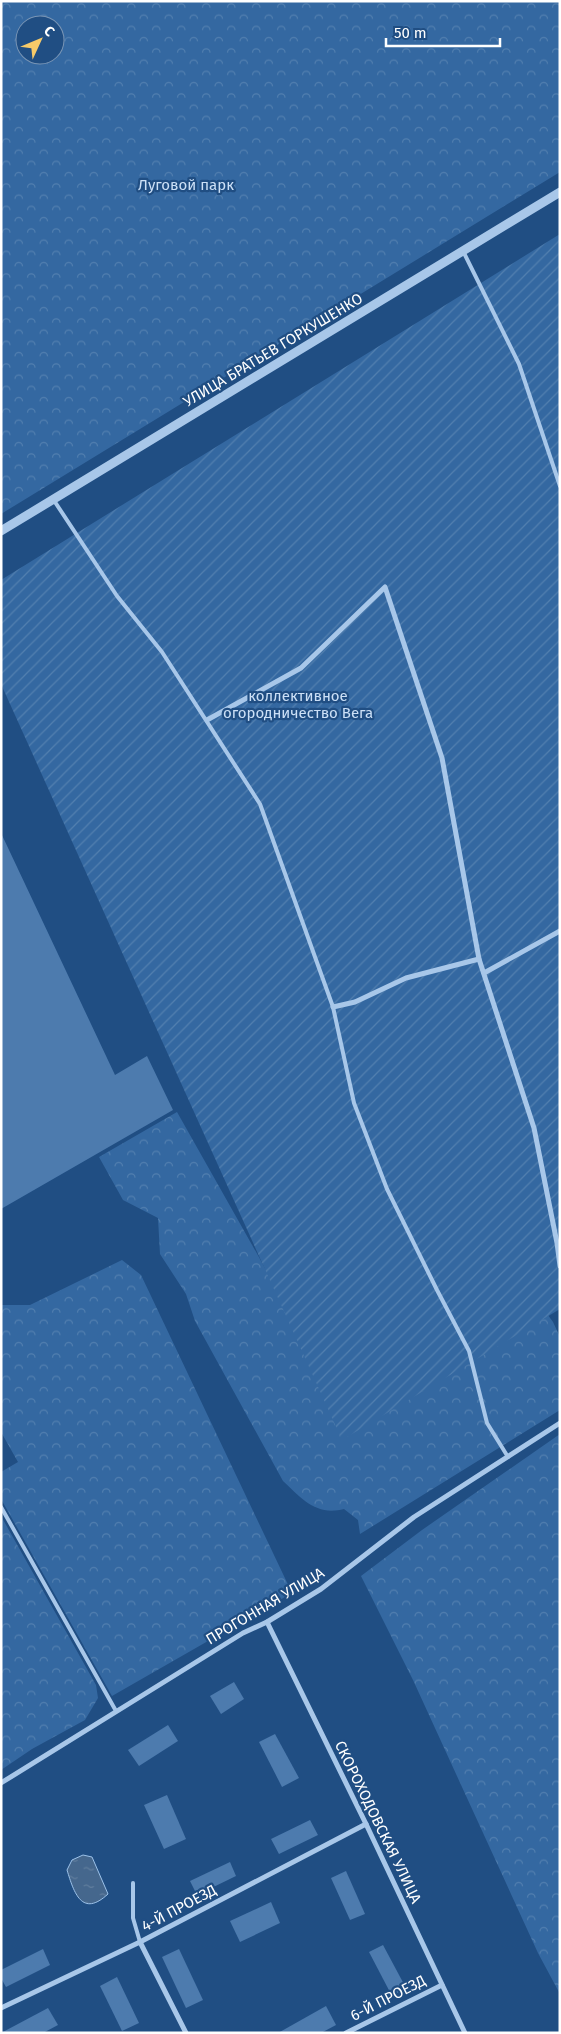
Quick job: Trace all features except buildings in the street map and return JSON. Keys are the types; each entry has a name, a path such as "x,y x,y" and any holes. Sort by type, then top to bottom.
{"street":[{"name":"УЛИЦА БРАТЬЕВ ГОРКУШЕНКО","path":"1,531 560,192"},
{"path":"207,720 301,668 385,587 442,758 479,959 534,1128 560,1266"},
{"path":"484,973 560,931"},
{"path":"333,1007 354,1002 406,978 479,959"},
{"name":"ПРОГОННАЯ УЛИЦА","path":"1,1783 243,1633 267,1622 321,1590 414,1518 560,1423"},
{"name":"СКОРОХОДОВСКАЯ УЛИЦА","path":"267,1622 366,1824 465,2033"},
{"name":"4-Й ПРОЕЗД","path":"1,2008 140,1942 366,1824"},
{"path":"140,1942 186,2033"},
{"name":"6-Й ПРОЕЗД","path":"346,2033 442,1985"}],"lane":[{"path":"464,251 519,364 560,486"},
{"path":"53,500 117,596 162,652 260,804 333,1007 354,1102 387,1189 469,1351 486,1423 508,1457"},
{"path":"1,1507 116,1710"},
{"path":"133,1883 133,1918 140,1942"}],"green space":[{"name":"Луговой парк","path":"1,1 560,1 560,172 1,514"},
{"name":"коллективное огородничество Вега","path":"560,234 560,1309 342,1440 1,684 1,580"},
{"path":"177,1112 260,1259 338,1408 545,1311 560,1337 560,1410 360,1534 358,1520 344,1509 325,1510 303,1500 283,1481 195,1321 186,1294 160,1254 158,1218 123,1200 99,1157"},
{"path":"122,1260 141,1275 292,1593 112,1696 1,1499 1,1472 18,1462 1,1432 1,1305 30,1305"},
{"path":"560,1434 560,1994 538,1953 413,1680 361,1576 422,1530"},
{"path":"1,1516 96,1685 98,1698 85,1720 32,1749 1,1770"}],"water":[{"path":"83,1855 92,1857 108,1894 92,1904 80,1900 67,1870 72,1860"}]}
